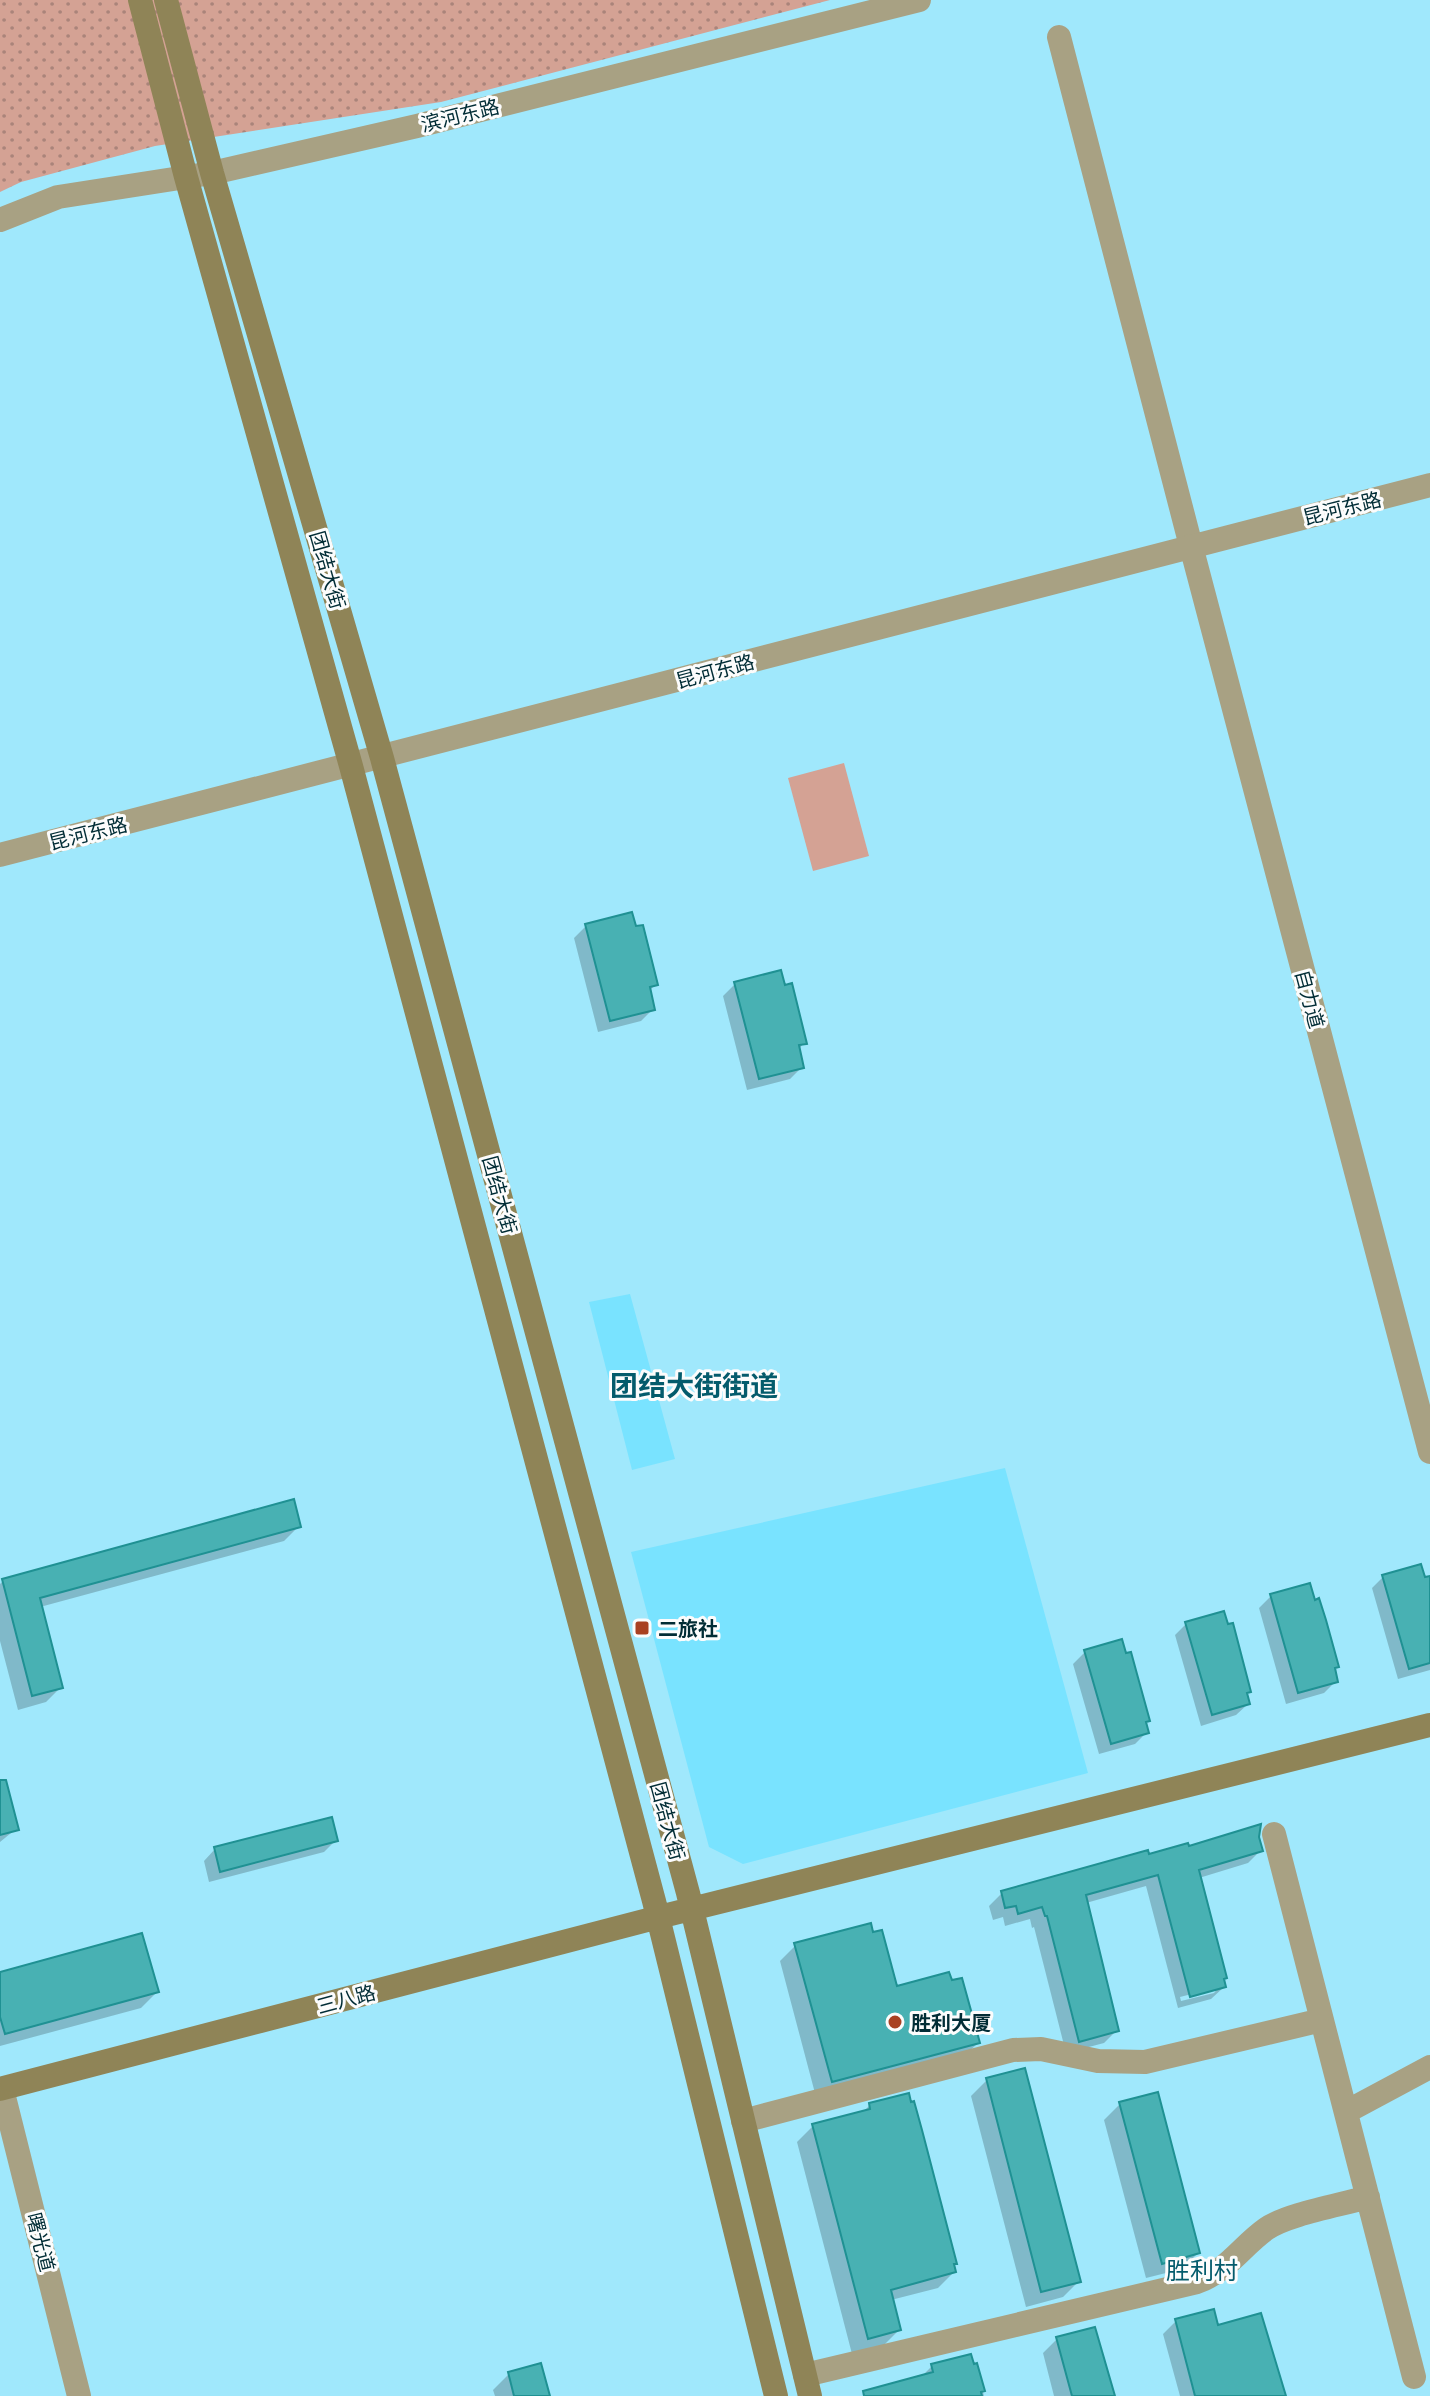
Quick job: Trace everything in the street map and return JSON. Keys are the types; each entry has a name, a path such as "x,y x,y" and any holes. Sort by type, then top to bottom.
{"main road":[{"name":"团结大街","path":"140,0 186,177 351,766 659,1917 776,2396"},
{"name":"团结大街","path":"166,0 212,173 382,758 692,1909 808,2386"},
{"name":"三八路","path":"1,2089 659,1917 1430,1725"}],"street":[{"name":"滨河东路","path":"0,220 58,197 212,173 417,126 919,0"},
{"name":"自力道","path":"1059,37 1430,1452"},
{"name":"昆河东路","path":"0,855 1430,485"},
{"path":"1274,1834 1414,2377"},
{"path":"743,2121 1013,2050 1041,2049 1098,2061 1145,2062 1322,2020"},
{"path":"1346,2112 1430,2067"},
{"name":"曙光道","path":"1,2089 79,2396"},
{"path":"808,2386 1197,2282 1217,2273 1267,2228 1368,2197"}],"shaded area":[{"path":"0,0 830,0 441,102 155,146 21,182 0,192"},
{"path":"844,763 869,856 813,871 788,778"},
{"path":"630,1294 675,1459 632,1470 589,1302"},
{"path":"1005,1468 1088,1773 743,1864 709,1847 631,1552"}],"building":[{"path":"632,912 636,926 643,925 658,985 650,987 655,1010 610,1021 585,924"},
{"path":"781,970 785,985 792,983 807,1044 799,1045 804,1068 759,1079 734,982"},
{"path":"294,1499 301,1527 40,1598 63,1688 32,1696 2,1579"},
{"path":"1421,1564 1425,1577 1430,1576 1430,1663 1409,1669 1382,1575"},
{"path":"1310,1583 1326,1620 1339,1667 1335,1668 1338,1682 1298,1693 1270,1594"},
{"path":"1224,1611 1228,1624 1233,1623 1251,1692 1247,1693 1250,1704 1212,1715 1185,1622"},
{"path":"1122,1639 1126,1653 1131,1652 1150,1721 1146,1722 1149,1733 1111,1744 1084,1650"},
{"path":"0,1780 6,1780 19,1830 0,1835"},
{"path":"332,1817 338,1841 220,1872 214,1847"},
{"path":"1261,1824 1259,1837 1263,1851 1199,1870 1227,1978 1224,1979 1226,1987 1190,1997 1158,1875 1086,1895 1119,2031 1079,2042 1047,1916 1042,1907 1018,1914 1016,1906 1005,1908 1001,1891 1148,1850 1149,1854 1188,1843 1189,1846"},
{"name":"胜利大厦","path":"871,1923 873,1932 882,1930 897,1986 949,1972 952,1980 962,1978 980,2043 832,2082 794,1943"},
{"path":"142,1933 159,1992 5,2034 0,2017 0,1972"},
{"path":"1025,2068 1081,2282 1041,2292 986,2078"},
{"path":"1158,2092 1200,2253 1162,2264 1119,2102"},
{"path":"909,2093 922,2130 957,2264 954,2264 956,2272 891,2290 901,2330 868,2339 812,2124 870,2109 869,2103"},
{"path":"1214,2309 1218,2325 1261,2313 1286,2396 1195,2396 1175,2319"},
{"path":"1095,2327 1115,2396 1072,2396 1056,2337"},
{"path":"971,2354 974,2364 977,2363 985,2391 981,2392 982,2396 864,2396 863,2391 933,2372 931,2364"},
{"path":"541,2363 550,2396 514,2396 508,2372"}],"place":[{"name":"二旅社","path":"642,1628"},
{"name":"胜利大厦","path":"895,2022"}],"district":[{"name":"团结大街街道","path":"694,1385"},
{"name":"胜利村","path":"1202,2270"}]}
